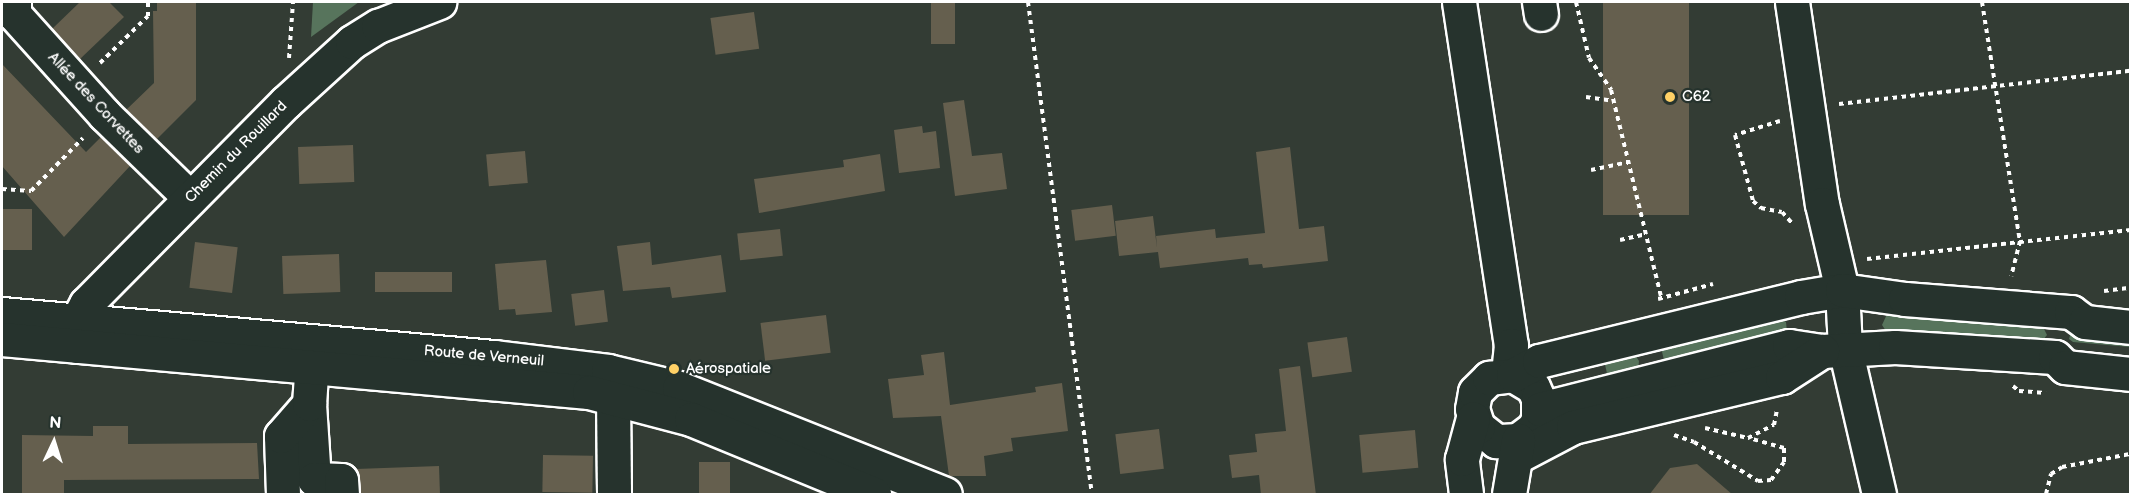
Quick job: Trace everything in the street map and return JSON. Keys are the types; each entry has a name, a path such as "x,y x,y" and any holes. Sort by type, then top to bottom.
{"main road":[{"name":"Allée des Corvettes","path":"14,2 14,14 105,115 190,198"},
{"name":"Chemin du Rouillard","path":"78,333 86,304 286,102 352,42 378,26 439,2"},
{"path":"1459,2 1510,345 1520,370 1533,387 1540,409 1534,428 1516,449 1509,495"},
{"path":"1792,2 1822,204 1842,290 1833,350 1879,495"},
{"path":"1466,495 1462,459 1473,418 1473,400 1482,384 1520,370 1842,290 1905,299 2130,305"},
{"path":"2082,302 2085,322 2130,327"},
{"name":"Route de Verneuil","path":"2,314 78,333 312,365 551,387 613,397 727,432 874,495"},
{"name":"Route de Verneuil","path":"2,339 78,333 345,344 567,364 649,380 723,404 945,495"},
{"path":"342,495 341,480 314,479 309,404 312,365 345,344"},
{"path":"1540,409 1790,346 1833,350 2055,357 2065,366 2130,374"},
{"path":"2055,357 2065,348 2130,353"},
{"path":"1473,418 1486,436 1516,449 1574,427 1782,376 1833,350"},
{"path":"613,397 614,495"},
{"path":"283,495 280,436 309,404"}],"path":[{"path":"78,85 148,16 148,2"},
{"path":"286,102 293,2"},
{"path":"1028,2 1092,495"},
{"path":"1576,2 1589,58 1613,101 1661,296"},
{"path":"1982,2 2020,241 2008,288"},
{"path":"1794,228 1782,212 1761,208 1753,201 1735,135 1827,105 2130,71"},
{"path":"1586,97 1613,101"},
{"path":"2,189 31,191 105,115"},
{"path":"1591,170 1628,162"},
{"path":"1870,267 1865,259 2130,230"},
{"path":"1620,240 1646,234"},
{"path":"2082,302 2130,288"},
{"path":"1748,438 1774,425 1778,402"},
{"path":"1678,431 1668,433 1694,442 1758,481 1771,480 1784,462 1784,448 1697,426"},
{"path":"2046,495 2051,474 2062,467 2130,454"}],"green space":[{"path":"313,2 359,2 311,37"},
{"path":"1888,312 2016,323 2044,329 2047,335 2043,340 2013,340 1886,331 1882,325"},
{"path":"1779,318 1786,322 1787,332 1665,365 1661,347"},
{"path":"2071,332 2130,335 2130,347 2073,342 2069,339"},
{"path":"1634,353 1639,361 1638,371 1608,378 1604,360"}],"building":[{"path":"80,2 109,2 124,17 80,59 52,29"},
{"path":"157,2 196,2 196,100 157,139 126,110 154,83 153,11 157,11"},
{"path":"931,2 955,2 955,44 931,44"},
{"name":"C62","path":"1603,2 1689,2 1689,215 1603,215"},
{"path":"754,12 759,49 716,55 710,18"},
{"path":"2,64 86,152 101,137 130,166 64,237 2,166"},
{"path":"964,100 972,156 1002,153 1007,189 955,196 943,103"},
{"path":"922,126 923,133 936,131 940,168 899,173 894,130"},
{"path":"353,145 354,182 299,184 298,147"},
{"path":"1290,147 1299,229 1324,226 1328,261 1263,268 1262,264 1249,265 1248,258 1160,268 1158,252 1119,256 1115,221 1153,216 1157,248 1156,236 1215,229 1216,238 1265,233 1256,152"},
{"path":"525,151 528,183 489,186 486,154"},
{"path":"880,154 885,191 759,213 754,179 844,167 843,160"},
{"path":"1112,205 1116,236 1075,241 1071,210"},
{"path":"2,209 32,209 32,250 2,250"},
{"path":"780,229 783,256 740,260 737,233"},
{"path":"195,242 238,247 232,293 189,288"},
{"path":"650,242 652,265 721,255 726,292 672,298 670,287 623,291 617,246"},
{"path":"339,254 340,292 283,294 282,256"},
{"path":"546,260 552,312 516,315 515,309 499,310 495,264"},
{"path":"375,272 452,272 452,292 375,292"},
{"path":"604,290 608,322 575,326 571,294"},
{"path":"826,315 831,353 765,361 760,323"},
{"path":"1347,337 1352,372 1312,377 1307,343"},
{"path":"944,352 950,405 1036,392 1035,387 1062,383 1068,431 1011,438 1013,451 984,456 986,476 949,476 941,416 893,418 888,379 924,375 921,355"},
{"path":"1300,366 1316,495 1261,495 1259,475 1232,478 1229,455 1257,452 1255,434 1286,431 1279,369"},
{"path":"93,426 128,426 128,444 257,443 259,479 64,480 64,495 22,495 22,435 93,436"},
{"path":"1159,429 1164,469 1120,474 1115,434"},
{"path":"1415,430 1418,468 1363,473 1359,435"},
{"path":"543,455 593,456 592,493 542,492"},
{"path":"699,462 730,462 730,494 699,494"},
{"path":"1697,464 1733,495 1649,495 1670,468"},
{"path":"439,466 440,494 357,494 356,469"}],"place":[{"name":"C62","path":"1670,97"},
{"name":"Aérospatiale","path":"674,369"}]}
